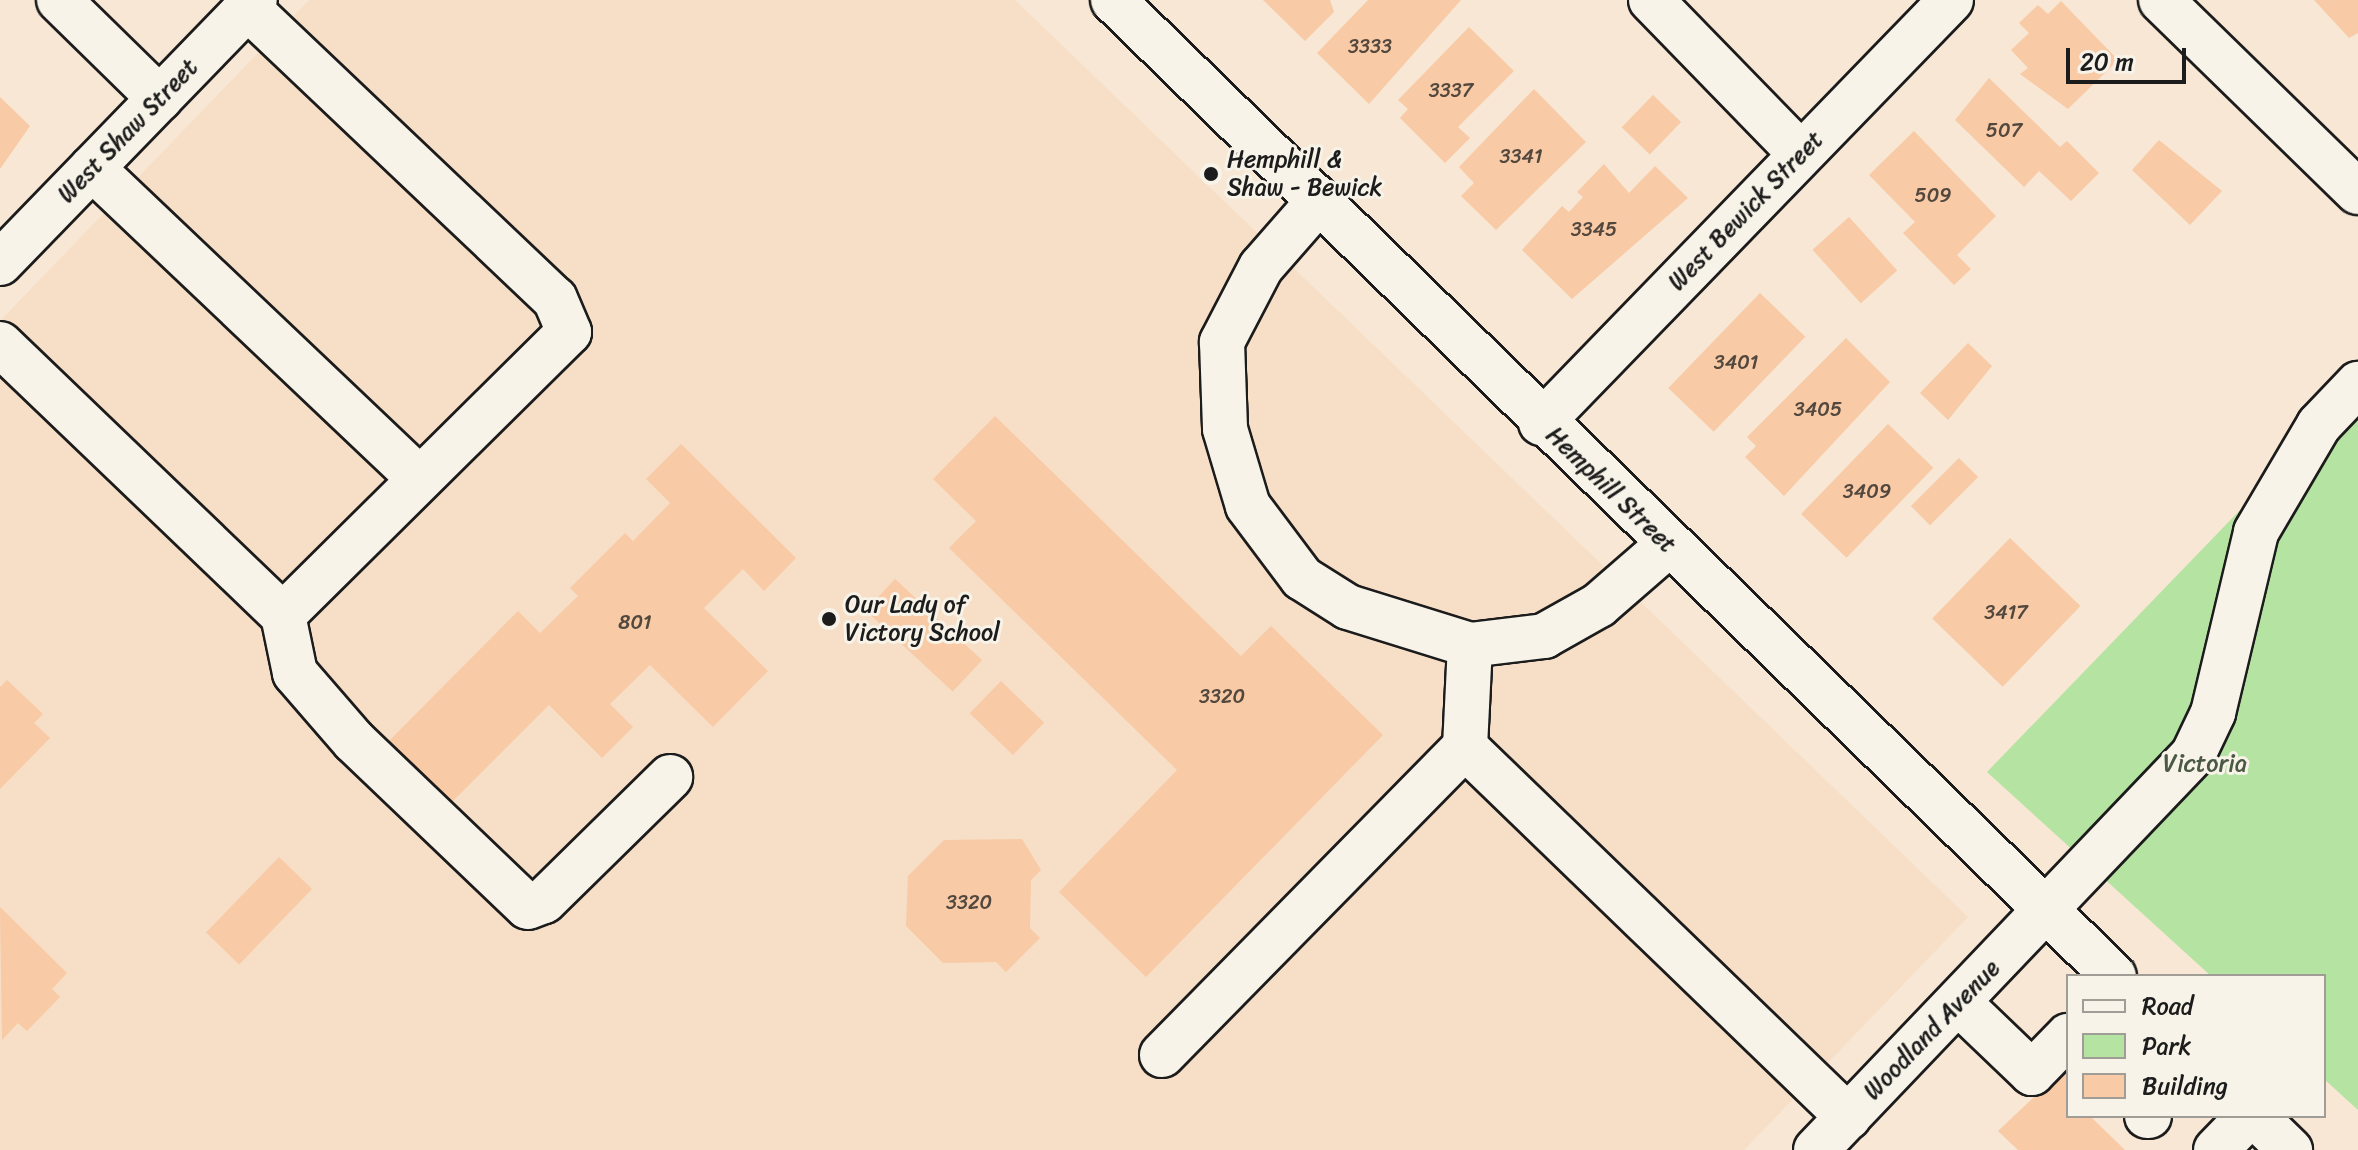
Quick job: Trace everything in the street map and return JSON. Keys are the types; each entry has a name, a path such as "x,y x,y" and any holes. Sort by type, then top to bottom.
{"street":[{"path":"59,0 160,99"},
{"name":"Hemphill Street","path":"1113,0 1541,423 2112,974"},
{"path":"1651,0 1801,154"},
{"name":"West Bewick Street","path":"1541,423 1951,0"},
{"path":"2161,0 2358,192"},
{"path":"252,4 555,299 569,332 416,476 283,615"},
{"name":"West Shaw Street","path":"0,263 252,4"},
{"path":"92,168 416,476"},
{"path":"1318,202 1261,267 1222,342 1225,429 1248,506 1302,578 1348,607 1470,645 1544,636 1599,605 1668,545"},
{"path":"0,344 283,615 295,673 354,741 528,907 544,901 670,777"},
{"name":"Woodland Avenue","path":"1816,1150 2048,911 2193,755 2213,713 2256,532 2319,425 2358,384"},
{"path":"1162,1055 1465,747 1470,645"},
{"path":"1465,747 1848,1117"},
{"path":"1959,1003 2032,1073 2066,1039"},
{"path":"2216,1150 2250,1118"},
{"path":"2254,1118 2290,1150"}],"shaded area":[{"name":"Our Lady of Victory School","path":"309,0 1015,0 1968,917 1744,1150 0,1150 0,321"}],"green space":[{"name":"Victoria","path":"2358,388 2358,1110 2326,1081 2326,974 2209,974 1987,772"}],"building":[{"path":"1263,0 1330,0 1334,12 1305,41"},
{"path":"1368,0 1461,0 1369,104 1317,53"},
{"path":"2314,0 2358,0 2358,33 2349,38"},
{"path":"2061,1 2118,60 2068,109 2020,74 2028,68 2011,50 2029,33 2019,23 2038,5 2048,14"},
{"path":"1469,27 1514,71 1458,127 1470,138 1445,163 1400,118 1408,109 1398,100"},
{"path":"1989,78 2060,147 2067,141 2099,173 2071,201 2039,171 2024,187 1955,120"},
{"path":"1534,89 1586,142 1496,230 1461,196 1474,183 1459,167"},
{"path":"1653,95 1681,122 1650,154 1622,127"},
{"path":"0,97 30,126 0,169"},
{"path":"1914,131 1996,216 1957,255 1971,269 1954,285 1903,233 1915,222 1869,175"},
{"path":"2159,140 2222,191 2190,225 2132,170"},
{"path":"1604,164 1629,193 1655,166 1688,198 1572,299 1522,250 1562,206 1569,212 1583,197 1577,192"},
{"path":"1849,217 1897,271 1861,303 1813,250"},
{"path":"1760,293 1805,337 1714,432 1668,388"},
{"path":"1846,338 1890,382 1784,496 1745,457 1756,446 1747,437"},
{"path":"1968,343 1992,366 1948,420 1920,393"},
{"path":"995,416 1241,656 1271,626 1383,735 1146,977 1059,892 1177,770 949,548 976,521 933,479"},
{"path":"1888,424 1933,468 1846,558 1801,514"},
{"path":"681,444 796,558 764,591 743,569 704,608 768,671 713,727 650,665 610,704 633,727 602,758 549,705 451,803 389,741 518,611 540,633 578,596 570,588 625,533 633,541 670,503 646,479"},
{"path":"1959,458 1978,477 1930,525 1911,506"},
{"path":"2010,538 2080,606 2003,687 1932,619"},
{"path":"895,579 982,660 953,692 866,610"},
{"path":"7,680 43,714 34,723 50,738 0,789 0,687"},
{"path":"1001,681 1044,723 1013,755 970,713"},
{"path":"1022,839 1041,870 1031,880 1030,928 1040,938 1006,972 996,962 943,963 906,926 908,876 944,840"},
{"path":"279,857 312,889 239,964 206,933"},
{"path":"0,907 67,973 52,989 60,997 27,1031 18,1023 2,1040"},
{"path":"2066,1067 2066,1118 2092,1118 2125,1150 2018,1150 1998,1131"}],"place":[{"name":"Hemphill & Shaw - Bewick","path":"1211,174"},
{"name":"Our Lady of Victory School","path":"829,619"}]}
